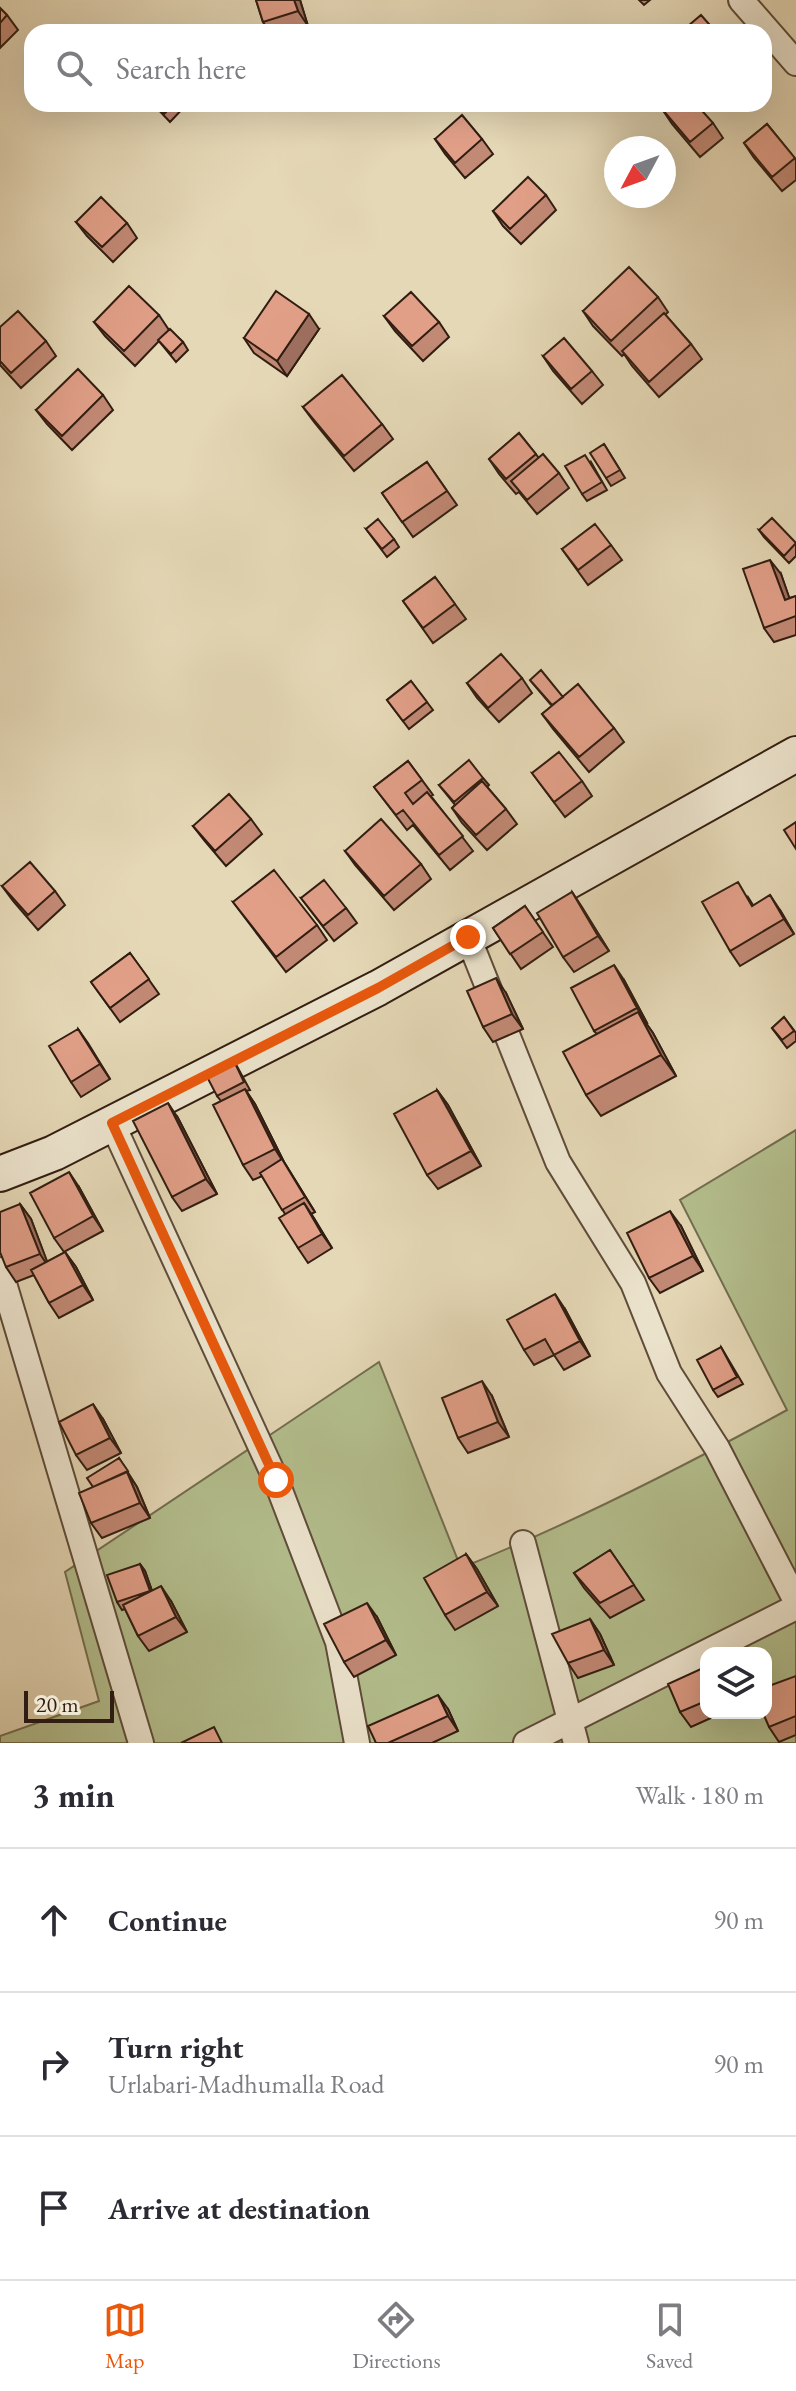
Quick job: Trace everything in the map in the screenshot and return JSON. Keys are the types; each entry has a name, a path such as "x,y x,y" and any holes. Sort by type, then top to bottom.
{"main road":[{"path":"0,1174 54,1153 378,988 796,754"}],"street":[{"path":"741,0 762,24"},
{"path":"772,36 796,63"},
{"path":"468,937 558,1162 633,1283 669,1373 717,1448 796,1604 573,1732 526,1743"},
{"path":"112,1123 276,1480 338,1642 357,1743"},
{"path":"0,1270 141,1743"},
{"path":"523,1543 573,1732"}],"green space":[{"path":"796,1130 796,1743 0,1743 0,1736 99,1701 65,1572 379,1362 461,1568 626,1494 787,1410 680,1200"}],"building":[{"path":"256,0 294,0 298,11 263,22"},
{"path":"0,8 7,15 0,23"},
{"path":"701,15 709,24 690,24"},
{"path":"665,112 703,112 713,123 690,142"},
{"path":"462,115 482,139 455,163 435,139"},
{"path":"767,124 795,158 772,177 744,143"},
{"path":"528,177 546,195 510,229 493,211"},
{"path":"101,197 127,223 102,247 76,222"},
{"path":"629,267 658,297 611,341 583,311"},
{"path":"129,286 159,315 124,351 94,322"},
{"path":"276,291 309,314 277,361 244,338"},
{"path":"411,292 439,322 412,346 384,316"},
{"path":"18,311 46,341 11,373 0,361 0,327"},
{"path":"664,313 691,344 649,382 622,351"},
{"path":"170,329 183,342 171,354 158,340"},
{"path":"564,338 592,371 571,389 543,356"},
{"path":"78,369 103,395 62,436 36,410"},
{"path":"342,375 382,424 344,456 303,407"},
{"path":"519,433 536,454 506,479 489,459"},
{"path":"604,444 620,470 606,478 590,453"},
{"path":"543,454 559,473 527,500 511,481"},
{"path":"585,455 602,482 582,494 565,466"},
{"path":"427,462 447,491 402,522 382,493"},
{"path":"772,518 796,543 784,556 759,530"},
{"path":"378,519 394,539 382,549 366,529"},
{"path":"595,524 611,545 578,570 562,549"},
{"path":"770,560 785,600 796,596 796,616 764,628 743,569"},
{"path":"435,577 455,604 423,628 403,601"},
{"path":"501,654 522,678 488,708 467,683"},
{"path":"541,670 563,697 552,705 530,680"},
{"path":"411,681 427,702 403,721 387,700"},
{"path":"578,684 614,728 579,757 542,714"},
{"path":"559,752 582,781 554,802 532,773"},
{"path":"469,760 483,778 454,802 439,785"},
{"path":"408,761 422,780 405,793 413,804 427,792 463,836 439,855 403,810 396,815 374,787"},
{"path":"482,781 506,809 476,835 452,808"},
{"path":"229,794 251,819 215,851 193,826"},
{"path":"381,819 421,864 384,896 345,851"},
{"path":"796,822 796,849 784,830"},
{"path":"30,862 55,891 28,915 2,886"},
{"path":"274,870 317,925 276,957 233,902"},
{"path":"324,880 346,908 323,926 301,898"},
{"path":"738,882 752,906 770,895 784,919 730,951 702,902"},
{"path":"572,892 598,936 563,957 537,913"},
{"path":"525,906 543,932 510,954 493,928"},
{"path":"130,953 149,979 110,1008 91,982"},
{"path":"614,965 637,1008 594,1031 571,988"},
{"path":"496,978 512,1014 483,1027 467,991"},
{"path":"638,1012 661,1055 586,1095 563,1052"},
{"path":"784,1017 794,1031 782,1040 772,1028"},
{"path":"78,1029 100,1064 71,1082 49,1046"},
{"path":"233,1059 244,1082 217,1096 205,1073"},
{"path":"245,1089 275,1149 243,1165 213,1105"},
{"path":"437,1090 471,1151 427,1175 394,1114"},
{"path":"168,1103 206,1179 172,1197 133,1121"},
{"path":"282,1159 305,1197 282,1210 260,1173"},
{"path":"69,1172 93,1216 54,1238 30,1193"},
{"path":"304,1203 322,1234 298,1248 279,1218"},
{"path":"20,1204 40,1254 6,1267 0,1252 0,1212"},
{"path":"670,1211 693,1256 649,1278 627,1233"},
{"path":"65,1252 83,1285 49,1303 31,1270"},
{"path":"555,1294 580,1341 554,1355 545,1339 524,1350 507,1320"},
{"path":"721,1347 737,1377 713,1390 697,1360"},
{"path":"482,1381 498,1422 458,1438 442,1398"},
{"path":"93,1404 110,1438 76,1455 59,1422"},
{"path":"119,1458 128,1471 93,1487 87,1478"},
{"path":"127,1472 140,1503 91,1523 79,1493"},
{"path":"610,1550 634,1585 600,1603 574,1573"},
{"path":"466,1554 487,1592 445,1615 424,1578"},
{"path":"140,1564 150,1591 117,1602 107,1575"},
{"path":"161,1586 176,1617 138,1636 123,1605"},
{"path":"367,1603 386,1640 344,1662 324,1624"},
{"path":"590,1619 604,1650 568,1663 552,1634"},
{"path":"700,1669 700,1704 680,1712 668,1684"},
{"path":"796,1676 796,1716 769,1727 766,1719 772,1719 772,1685"},
{"path":"438,1695 448,1716 388,1743 376,1743 368,1726"},
{"path":"214,1727 222,1743 181,1743"}],"route":[{"path":"276,1480 112,1123 378,988 468,937"}]}
